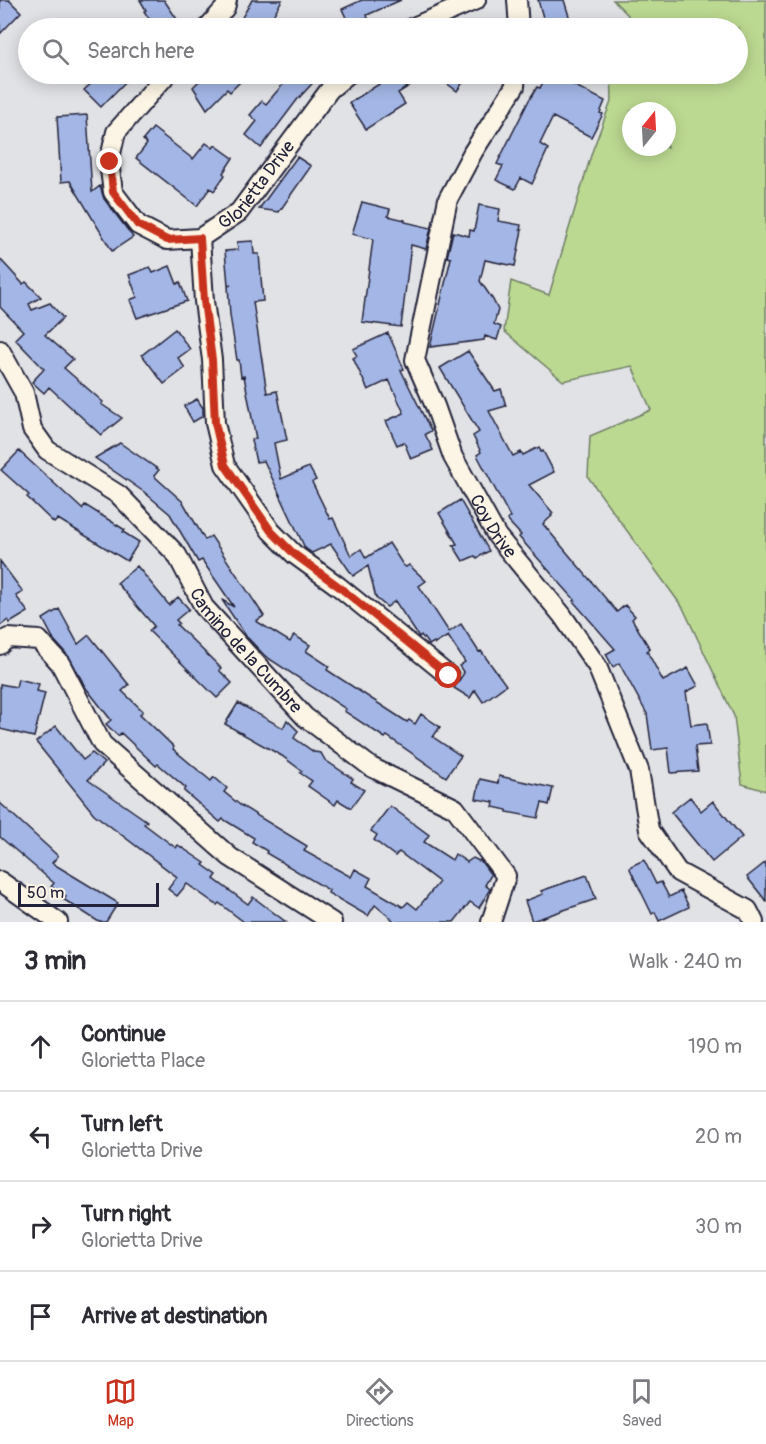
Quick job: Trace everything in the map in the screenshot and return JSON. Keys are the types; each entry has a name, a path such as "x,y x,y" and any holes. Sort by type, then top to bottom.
{"street":[{"path":"216,18 225,8 227,0"},
{"path":"434,18 476,0"},
{"path":"517,0 518,18"},
{"name":"Glorietta Drive","path":"158,84 116,132 110,162 113,192 138,225 167,240 200,238 239,212 336,84"},
{"name":"Coy Drive","path":"515,84 473,152 448,199 415,360 435,406 453,457 497,536 562,615 597,666 639,770 649,830 678,872 748,910 754,922"},
{"path":"200,238 204,301 212,360 215,423 225,465 271,531 294,554 338,586 449,676"},
{"name":"Camino de la Cumbre","path":"0,350 24,393 32,429 47,450 119,495 169,546 177,555 204,607 305,717 372,767 454,808 506,876 491,922"},
{"path":"0,645 8,638 39,640 60,663 102,744 230,857 332,922"},
{"path":"0,881 58,922"}],"green space":[{"path":"613,0 766,0 766,791 742,784 734,716 683,608 588,477 590,436 651,410 632,366 563,381 504,331 511,281 549,295 592,152 612,99 611,84 748,84 748,18 627,18 628,15"}],"building":[{"path":"0,0 9,0 21,12 0,34"},
{"path":"140,0 164,0 176,18 149,18 144,11 146,10"},
{"path":"252,0 282,0 272,18 242,18"},
{"path":"362,0 401,0 367,15 368,18 346,18 342,9"},
{"path":"538,0 564,0 570,18 543,18"},
{"path":"91,84 123,84 101,107 84,90"},
{"path":"196,84 238,84 230,92 227,89 207,109 193,87"},
{"path":"283,84 312,84 261,148 246,135 257,121 250,115 262,101 266,104"},
{"path":"379,84 412,84 398,93 405,104 366,129 349,103"},
{"path":"448,84 462,84 457,91"},
{"path":"542,84 572,84 605,101 600,113 603,114 591,137 553,117 540,144 548,149 532,184 521,178 515,189 496,180 503,166 497,164 529,100 537,87 540,88"},
{"path":"87,115 92,192 100,186 104,199 133,237 112,251 70,181 61,182 57,117"},
{"path":"153,128 193,159 206,143 213,148 215,145 233,158 214,191 210,188 197,206 136,158 147,144 143,140"},
{"path":"297,157 311,166 279,212 259,209"},
{"path":"362,202 390,209 388,216 431,228 426,249 411,245 401,327 362,322 373,239 352,234"},
{"path":"479,205 500,209 498,221 521,225 520,230 522,230 515,266 485,260 480,281 498,310 494,324 501,327 497,340 485,336 484,340 430,347 451,258 447,257 453,232 469,236 470,230 474,231"},
{"path":"253,241 254,254 259,254 263,301 253,302 267,393 277,391 287,440 274,443 281,479 309,467 316,480 312,482 351,556 361,549 366,558 389,543 403,565 406,567 409,565 426,581 419,586 449,632 461,624 479,652 481,651 506,685 483,702 475,690 470,698 454,688 464,673 459,666 465,662 448,636 429,645 421,635 419,637 395,601 387,607 376,598 368,566 353,576 331,544 312,553 305,548 264,461 256,462 251,440 256,439 244,376 241,377 239,360 237,360 230,315 228,286 231,285 228,285 225,251 238,250 237,242"},
{"path":"0,259 23,284 26,282 41,297 29,304 32,310 50,303 63,318 45,335 73,359 64,368 103,402 101,404 122,418 101,435 49,387 44,393 32,382 44,369 15,339 23,331 0,307"},
{"path":"170,266 177,284 180,282 187,301 137,318 130,300 137,297 129,275 150,267 153,273"},
{"path":"175,329 190,349 178,358 185,368 164,384 142,355"},
{"path":"388,333 404,369 401,370 431,431 425,434 433,450 411,459 404,442 397,445 386,421 404,413 389,380 368,390 353,358 357,356 353,349"},
{"path":"468,351 495,391 501,389 506,406 489,411 513,456 521,452 523,455 539,447 554,472 529,485 553,513 543,524 617,612 625,605 635,616 632,619 650,649 647,651 663,681 688,668 698,686 686,692 691,725 707,723 710,745 695,746 698,771 671,773 668,748 652,750 647,714 619,663 613,667 606,654 615,649 507,520 510,517 477,455 481,452 473,436 479,432 440,368"},
{"path":"197,399 203,408 203,416 193,422 184,406"},
{"path":"120,443 159,470 154,476 183,502 205,540 211,536 264,616 256,621 290,642 294,635 310,645 306,651 329,666 327,670 407,722 409,720 415,724 421,714 440,727 433,737 461,756 446,777 387,736 385,738 344,711 346,709 265,656 246,636 222,600 234,607 202,560 198,562 170,514 144,492 95,458"},
{"path":"19,451 82,509 85,505 125,530 123,532 139,542 127,561 58,519 54,523 27,497 29,495 1,470"},
{"path":"460,500 489,551 477,558 475,556 463,561 453,545 457,544 439,513"},
{"path":"0,561 23,592 16,596 28,612 0,626"},
{"path":"137,566 169,605 178,597 189,609 176,620 179,623 177,625 221,668 219,670 232,683 217,698 149,631 154,626 117,583"},
{"path":"59,609 78,644 89,635 129,685 122,691 143,711 140,714 174,747 173,749 211,781 214,777 227,788 224,792 240,805 307,846 304,851 351,877 355,869 371,878 367,886 403,907 408,902 417,909 439,882 399,852 395,856 374,840 377,835 371,831 390,806 429,835 424,842 452,860 455,854 467,862 473,858 480,860 491,875 485,885 490,889 479,908 470,902 454,922 391,922 393,920 375,905 368,916 266,853 267,851 252,842 254,838 223,819 220,822 184,791 186,788 158,764 156,766 121,733 118,736 106,724 111,720 86,688 70,658 54,640 43,619"},
{"path":"18,679 39,684 37,691 45,693 34,737 0,729 0,684 16,687"},
{"path":"238,703 283,728 287,720 298,731 294,738 314,752 321,753 325,760 353,779 351,782 364,790 351,808 338,800 335,805 308,786 312,781 282,756 225,724"},
{"path":"56,726 83,760 92,753 104,763 88,780 147,821 144,824 176,848 178,845 205,863 203,865 217,875 214,879 248,904 253,897 286,922 244,922 219,903 217,905 187,884 177,896 168,889 177,877 94,814 36,742"},
{"path":"499,776 553,788 549,805 542,803 538,818 507,812 507,810 493,807 494,802 476,799 480,779 498,783"},
{"path":"690,797 701,811 713,801 742,837 712,862 671,812"},
{"path":"0,803 58,856 52,863 118,903 106,922 99,922 63,899 66,896 51,887 54,883 0,837"},
{"path":"644,860 656,884 661,882 669,897 681,891 689,907 659,921 655,912 652,914 630,869 631,866"},
{"path":"766,862 766,901 747,877"},
{"path":"587,875 596,899 532,921 525,901 543,894 541,891"}],"route":[{"path":"110,162 113,192 138,225 167,240 200,238 204,301 212,360 215,423 225,465 271,531 294,554 338,586 449,676"}]}
